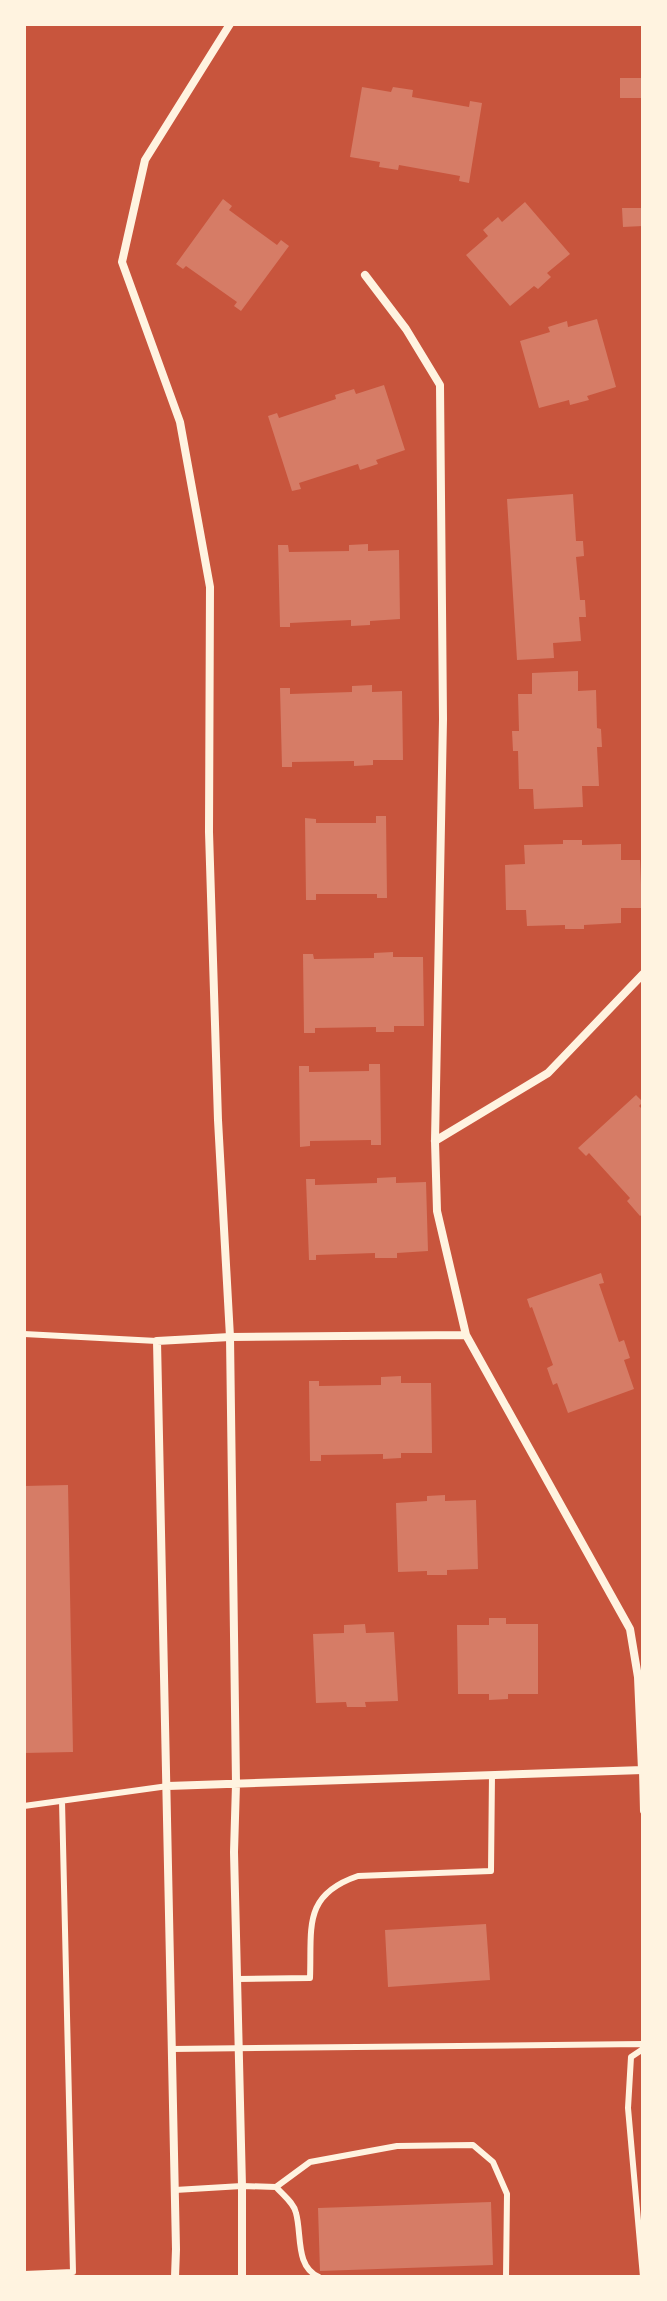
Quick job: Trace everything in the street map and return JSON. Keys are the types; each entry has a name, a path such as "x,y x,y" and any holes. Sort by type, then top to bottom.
{"street":[{"path":"230,24 145,160 122,262 180,422 210,587 209,832 218,1120 230,1337 236,1784 234,1852 242,2277"},
{"path":"168,1786 642,1770 638,1677 630,1629 466,1335 437,1211 435,1141 443,719 440,385 406,329 365,275"},
{"path":"435,1141 548,1073 643,974"},
{"path":"175,2277 168,1786 157,1341 230,1337 466,1335"}],"lane":[{"path":"24,1334 157,1341"},
{"path":"642,1770 643,1811"},
{"path":"238,1979 310,1978 312,1922 316,1904 342,1881 358,1876 491,1871 492,1775"},
{"path":"24,1806 168,1786"},
{"path":"24,2274 73,2272 62,1801"},
{"path":"171,2049 643,2046"},
{"path":"643,2046 631,2057 628,2108 643,2277"},
{"path":"175,2190 276,2187 310,2162 397,2146 473,2145 493,2162 507,2194 506,2277"},
{"path":"276,2187 296,2209 302,2257 313,2274 319,2277"}],"building":[{"path":"620,78 643,78 643,98 620,98"},
{"path":"362,87 391,92 393,87 413,90 412,97 469,107 470,101 482,103 469,183 459,181 460,176 399,165 398,170 379,167 380,162 350,157"},
{"path":"223,199 232,206 229,210 277,245 281,240 289,246 241,311 234,306 237,302 186,266 183,269 176,264"},
{"path":"525,202 570,254 547,273 551,277 538,289 534,286 510,306 466,255 488,236 483,230 498,217 502,222"},
{"path":"622,208 643,208 643,226 623,227"},
{"path":"597,319 616,387 587,396 589,400 570,405 569,400 539,408 520,341 550,332 548,327 567,321 568,327"},
{"path":"384,385 405,450 376,460 378,464 360,470 358,464 299,483 301,489 292,491 268,416 277,413 279,418 336,399 335,395 354,389 356,394"},
{"path":"573,494 576,541 583,541 584,556 576,557 580,600 585,600 586,617 579,617 581,641 553,643 554,658 517,660 507,499"},
{"path":"368,544 368,551 399,550 400,619 370,621 370,625 351,626 351,620 290,623 290,627 280,627 278,545 288,545 289,552 349,551 349,545"},
{"path":"578,671 578,691 596,690 597,728 601,729 602,747 597,747 599,786 582,786 583,807 534,809 533,789 519,789 518,751 513,751 512,731 519,731 518,694 532,694 532,673"},
{"path":"372,685 372,692 402,691 403,760 373,760 373,765 354,766 354,761 292,762 292,767 282,767 280,688 290,688 290,694 352,692 352,686"},
{"path":"376,816 386,816 387,898 377,898 377,894 316,894 316,900 306,900 305,818 316,819 316,823 376,823"},
{"path":"563,840 582,840 582,845 621,844 621,860 640,860 642,908 621,908 621,923 584,925 584,929 565,929 565,925 527,926 526,910 506,910 505,865 525,864 524,845 563,844"},
{"path":"393,952 393,957 423,957 424,1026 394,1026 394,1032 376,1032 376,1027 315,1028 315,1033 304,1033 303,954 313,954 314,959 374,958 374,953"},
{"path":"369,1064 380,1064 381,1145 371,1145 371,1140 310,1141 310,1146 300,1147 299,1066 309,1066 309,1072 369,1071"},
{"path":"636,1095 643,1102 639,1106 643,1110 643,1214 640,1216 627,1201 630,1198 589,1153 586,1156 578,1148"},
{"path":"396,1177 396,1183 426,1182 428,1251 397,1253 397,1258 375,1258 375,1253 316,1255 316,1260 309,1260 306,1179 315,1179 315,1185 377,1183 377,1178"},
{"path":"601,1273 604,1283 599,1284 619,1342 624,1340 630,1358 624,1360 634,1389 568,1413 557,1383 553,1385 547,1368 553,1365 527,1299"},
{"path":"401,1376 401,1383 431,1383 432,1453 401,1453 401,1458 383,1459 383,1454 321,1455 321,1461 310,1461 309,1381 319,1381 319,1386 381,1385 381,1377"},
{"path":"68,1485 73,1752 24,1753 24,1486"},
{"path":"445,1495 445,1501 476,1500 478,1569 447,1570 447,1575 427,1575 427,1571 398,1572 396,1503 427,1501 427,1496"},
{"path":"489,1618 506,1618 506,1624 538,1624 538,1694 508,1694 508,1699 489,1700 489,1694 458,1694 457,1625 489,1625"},
{"path":"365,1624 366,1633 394,1632 398,1701 365,1702 366,1707 347,1707 346,1702 316,1703 313,1634 344,1633 344,1625"},
{"path":"486,1924 490,1980 388,1987 385,1930"},
{"path":"491,2202 493,2265 320,2271 318,2208"}]}
